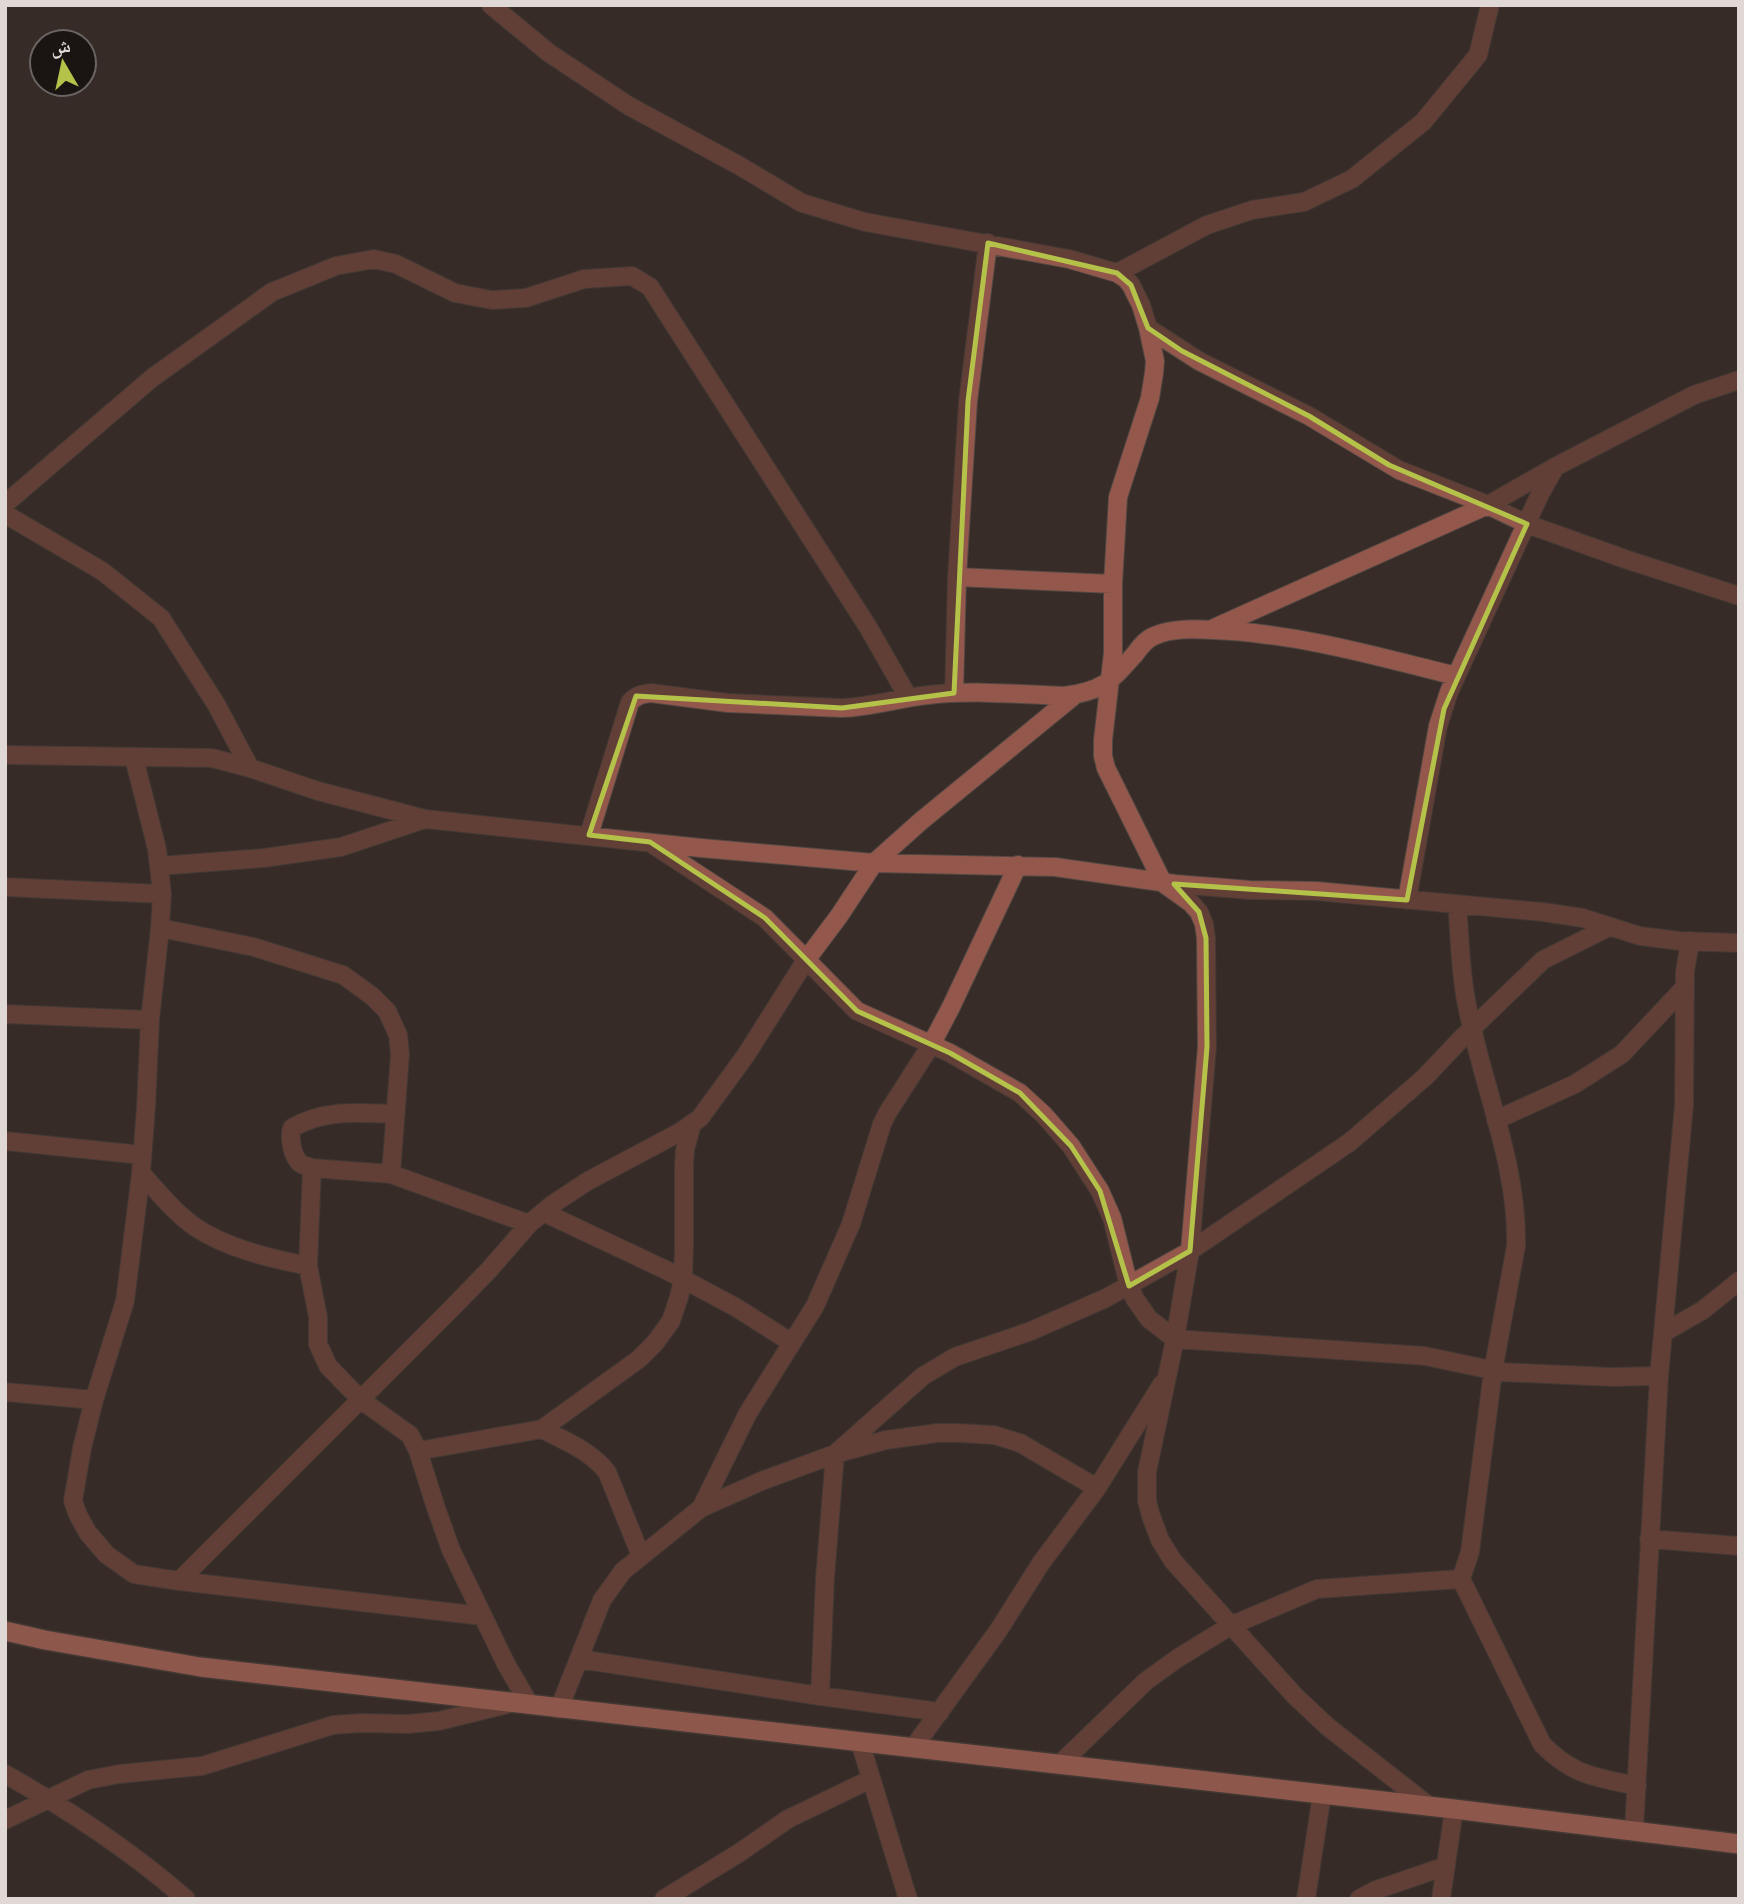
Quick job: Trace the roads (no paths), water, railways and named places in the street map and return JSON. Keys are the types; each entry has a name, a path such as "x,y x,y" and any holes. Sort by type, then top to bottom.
{"highway":[{"path":"5,1631 200,1667 1429,1806 1739,1844"}],"street":[{"path":"491,5 549,53 629,106 802,202 865,222 1069,259 1117,273 1126,279 1136,293 1148,328 1155,361 1150,398 1118,497 1113,584 1113,653 1103,756 1106,768 1163,883 1191,903 1204,924 1207,1047 1190,1251 1169,1373 1147,1472 1147,1501 1160,1540 1173,1561 1230,1626 1328,1727 1429,1806"},
{"path":"1117,273 1207,225 1252,210 1304,202 1352,179 1423,122 1478,55 1490,5"},
{"path":"954,693 957,577 968,401 988,243"},
{"path":"5,504 152,378 272,292 336,266 374,259 396,264 455,293 492,299 526,298 584,279 632,276 650,287 862,617 908,697"},
{"path":"1148,328 1199,361 1310,416 1389,465 1527,524 1739,597"},
{"path":"1211,630 1488,506 1555,467 1693,395 1739,380"},
{"path":"1406,900 1438,726 1456,676 1555,467"},
{"path":"5,514 102,571 161,618 216,704 250,768"},
{"path":"957,577 1113,584"},
{"path":"589,835 630,702 635,696 651,693 728,703 842,708 908,697 954,693 1064,696 1089,692 1111,681 1153,636 1194,629 1249,631 1336,646 1456,676"},
{"path":"179,1581 489,1270 529,1224 588,1181 692,1124 705,1111 746,1055 806,960 874,863 920,821 1076,694"},
{"path":"5,755 212,758 318,791 425,819 874,863 1055,867 1163,883 1250,890 1316,891 1457,904 1583,918 1632,934 1690,942 1739,943"},
{"path":"134,758 157,849 162,894 160,928 150,1020 142,1164 125,1301 82,1448 73,1501 78,1515 88,1533 107,1555 134,1574 482,1616"},
{"path":"159,866 264,858 341,847 425,819"},
{"path":"650,842 765,918 857,1012 950,1053 1020,1093 1044,1115 1071,1146 1100,1191 1112,1218 1129,1286 1135,1299 1149,1319 1175,1339 1425,1356 1493,1371 1611,1377 1659,1376"},
{"path":"701,1508 748,1413 814,1306 851,1224 882,1124 951,1007 1018,865"},
{"path":"5,887 162,894"},
{"path":"1457,904 1463,981 1472,1028 1502,1140 1516,1212 1516,1246 1493,1371 1470,1552 1461,1579 1542,1744 1574,1770 1637,1786"},
{"path":"820,1696 825,1578 835,1454 939,1365 1031,1331 1107,1298 1190,1251 1350,1142 1425,1077 1548,956 1609,927"},
{"path":"160,928 254,947 343,975 372,996 387,1011 398,1034 400,1054 391,1174"},
{"path":"1634,1830 1659,1376 1684,1105 1685,972 1690,942"},
{"path":"1496,1120 1575,1084 1622,1054 1685,987"},
{"path":"5,1014 150,1020"},
{"path":"395,1114 331,1113 301,1123 292,1128 290,1135 296,1157 301,1164 312,1168 391,1174 529,1224"},
{"path":"418,1451 542,1429 639,1359 655,1343 671,1321 683,1279 684,1165 692,1124"},
{"path":"5,1141 142,1164 170,1206 195,1227 226,1244 308,1266"},
{"path":"5,1820 88,1780 119,1774 202,1766 333,1725 439,1721 521,1704 506,1664 451,1550 418,1451 410,1435 361,1400 328,1366 318,1344 318,1317 308,1266 312,1168"},
{"path":"543,1212 683,1279 737,1308 792,1343"},
{"path":"1663,1333 1703,1310 1739,1281"},
{"path":"913,1748 998,1631 1041,1563 1097,1488 1169,1373"},
{"path":"5,1392 94,1400"},
{"path":"542,1429 599,1461 607,1472 641,1556"},
{"path":"559,1709 602,1600 623,1571 701,1508 764,1480 835,1454 886,1440 937,1433 969,1433 994,1435 1020,1443 1097,1488"},
{"path":"1649,1539 1739,1546"},
{"path":"1060,1764 1146,1681 1230,1626 1317,1588 1461,1579"},
{"path":"579,1659 940,1712"},
{"path":"860,1742 908,1899"},
{"path":"5,1774 49,1799 153,1871 186,1899"},
{"path":"664,1899 788,1819 871,1779"},
{"path":"1306,1899 1322,1794"},
{"path":"1441,1899 1454,1809"},
{"path":"1359,1899 1376,1889 1446,1866"}]}
